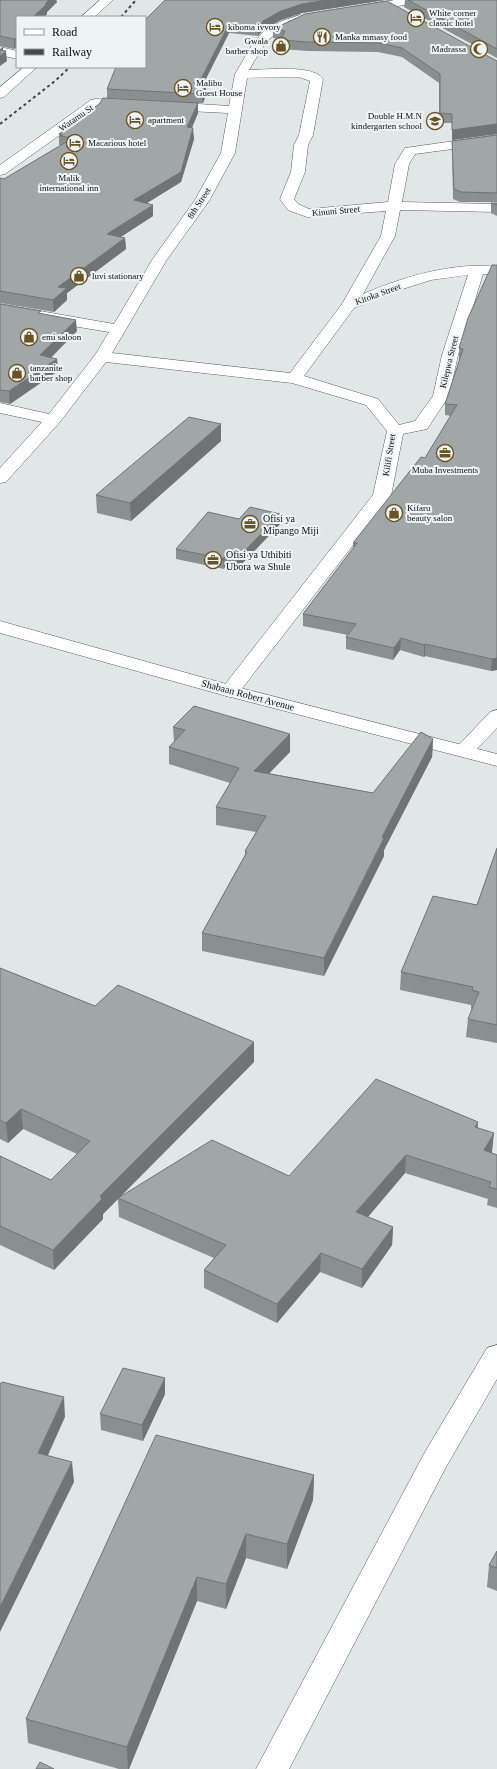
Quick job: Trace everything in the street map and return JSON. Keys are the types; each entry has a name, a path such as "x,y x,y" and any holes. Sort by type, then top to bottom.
{"street":[{"path":"88,16 107,0"},
{"path":"349,10 418,0"},
{"path":"388,4 408,16"},
{"name":"8th Street","path":"0,478 53,420 102,357 159,260 202,201 228,152 241,74 256,48 268,34 286,24 310,17"},
{"path":"0,51 16,55"},
{"path":"0,94 30,68"},
{"name":"Kinuni Street","path":"241,74 299,73 307,74 317,79 306,135 301,145 298,172 287,199 293,207 307,213 394,206 497,208"},
{"name":"Watamu St","path":"0,171 96,103 143,105"},
{"path":"158,106 235,110"},
{"path":"349,305 388,236 402,164 410,151 497,139"},
{"name":"Kitoka Street","path":"294,378 349,305 382,291 429,276 477,269 497,270"},
{"name":"Kilepwa Street","path":"395,431 421,425 441,396 450,355 477,269"},
{"path":"0,309 119,329"},
{"name":"Kilifi Street","path":"102,357 294,378 372,402 395,431 382,496 230,691"},
{"path":"0,408 53,420"},
{"name":"Shabaan Robert Avenue","path":"0,627 230,691 497,760"},
{"path":"464,751 497,716"},
{"path":"272,1769 435,1460 497,1356"}],"building":[{"path":"0,0 49,0 45,4 47,4 34,16 16,16 16,38 14,39 0,36"},
{"path":"165,0 327,0 302,4 281,11 263,21 258,28 229,24 198,85 206,85 202,94 107,89 116,68 146,68 146,19"},
{"path":"408,0 497,0 497,49"},
{"path":"387,1 497,61 497,124 452,130 452,114 440,113 440,74 402,48 379,43 281,40 285,31 273,29 305,14"},
{"path":"0,50 6,51 0,56"},
{"path":"103,98 198,103 187,127 193,128 181,172 134,200 153,205 107,234 125,238 58,287 67,288 53,300 0,291 0,178 4,179 73,138 60,136 63,135 59,134 100,103"},
{"path":"497,135 497,193 461,192 454,189 452,141"},
{"path":"492,265 497,265 497,658 492,659 424,645 401,638 394,648 346,637 356,624 303,614 357,543 353,543 421,457 425,458 457,405 445,404 463,349 459,348 468,318"},
{"path":"0,304 41,311 38,313 76,320 40,355 57,359 9,391 0,390"},
{"path":"189,417 221,424 130,503 96,495"},
{"path":"250,507 280,514 237,559 225,556 223,559 176,549 208,512 239,519"},
{"path":"194,706 290,734 254,771 373,793 421,732 433,739 382,837 384,838 324,958 202,933 247,852 245,851 266,816 216,807 239,768 169,747 185,730 173,727"},
{"path":"497,848 497,1025 468,1019 479,992 472,990 473,987 401,972 433,896 477,905"},
{"path":"0,968 95,1006 118,985 254,1042 100,1196 102,1199 53,1250 0,1226 0,1156 51,1180 90,1141 21,1109 6,1123 0,1120"},
{"path":"376,1079 478,1122 475,1127 494,1133 484,1150 497,1155 497,1189 489,1187 491,1182 406,1155 356,1212 393,1227 362,1269 321,1253 277,1304 204,1270 226,1245 118,1198 212,1140 289,1176"},
{"path":"123,1368 165,1378 142,1425 100,1414"},
{"path":"2,1382 64,1397 38,1453 72,1462 0,1607 0,1384"},
{"path":"156,1435 314,1475 287,1544 246,1534 226,1584 197,1577 127,1747 26,1719"},
{"path":"497,1551 497,1568 489,1565"},
{"path":"40,1762 54,1769 36,1769"}],"railway":[{"path":"122,16 136,0"},
{"path":"0,124 55,81 69,68"}],"place":[{"name":"White corner classic hotel","path":"416,18"},
{"name":"kiboma ivvory","path":"215,27"},
{"name":"Manka mmasy food","path":"322,37"},
{"name":"Gwala barber shop","path":"281,46"},
{"name":"Madrassa","path":"479,49"},
{"name":"Malibu Guest House","path":"183,88"},
{"name":"apartment","path":"135,120"},
{"name":"Double H.M.N kindergarten school","path":"435,121"},
{"name":"Macarious hotel","path":"75,143"},
{"name":"Malik international inn","path":"69,161"},
{"name":"luvi stationary","path":"79,276"},
{"name":"emi saloon","path":"29,337"},
{"name":"tanzanite barber shop","path":"17,373"},
{"name":"Muba Investments","path":"445,453"},
{"name":"Kifaru beauty salon","path":"394,513"},
{"name":"Ofisi ya Mipango Miji","path":"250,524"},
{"name":"Ofisi ya Uthibiti Ubora wa Shule","path":"213,560"}]}
